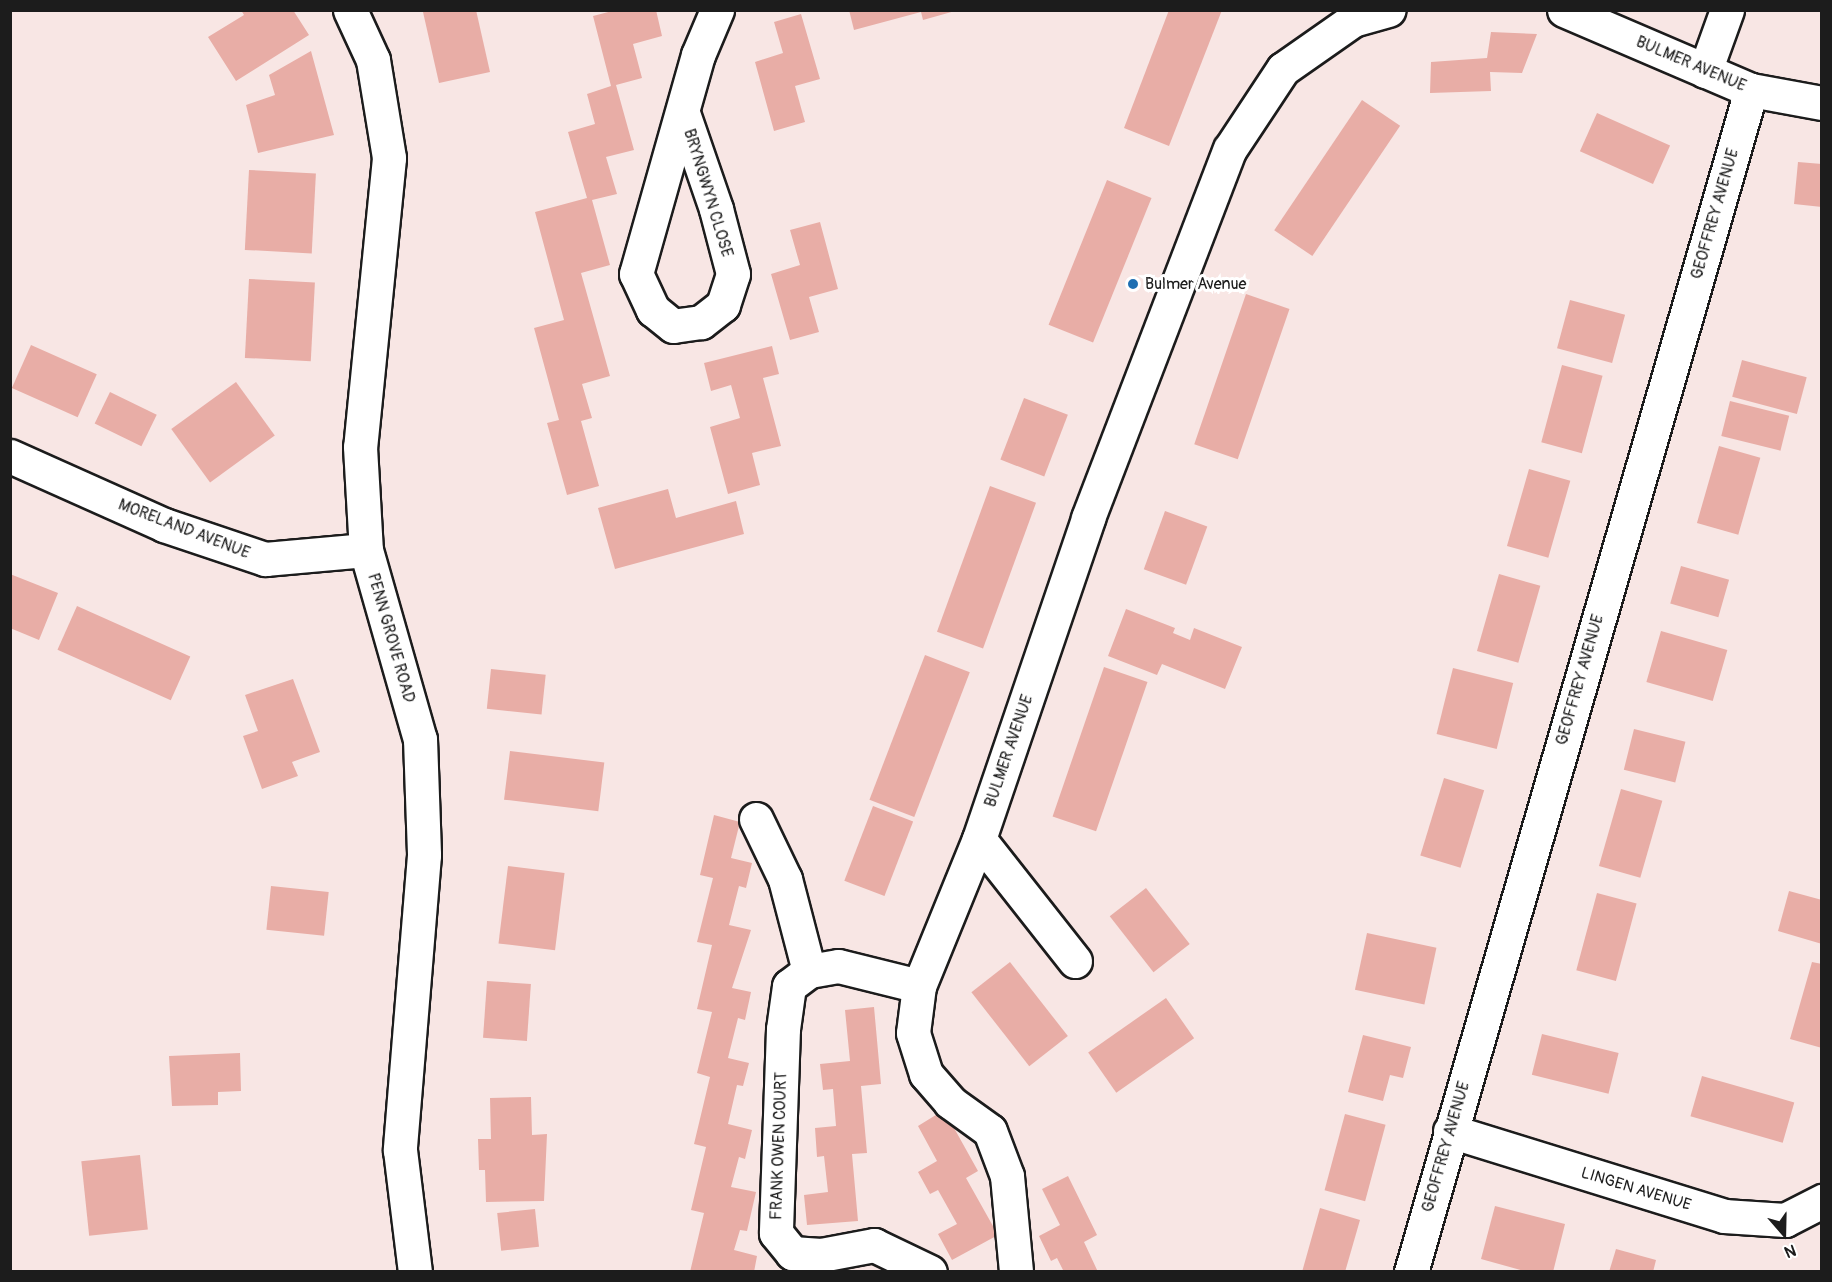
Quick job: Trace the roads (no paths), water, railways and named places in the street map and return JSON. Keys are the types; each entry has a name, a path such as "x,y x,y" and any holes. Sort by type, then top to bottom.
{"street":[{"name":"PENN GROVE ROAD","path":"350,10 373,60 389,158 360,447 366,550 420,739 424,855 400,1150 415,1272"},
{"name":"BRYNGWYN CLOSE","path":"683,113 716,209 733,274 723,305 701,322 673,326 653,310 636,274 698,55 717,10"},
{"name":"BULMER AVENUE","path":"919,986 979,838 1088,518 1230,149 1283,69 1341,15 1389,10"},
{"name":"BULMER AVENUE","path":"1564,10 1751,90 1821,103"},
{"path":"1705,71 1727,10"},
{"name":"GEOFFREY AVENUE","path":"1411,1272 1751,90"},
{"name":"MORELAND AVENUE","path":"10,456 165,525 265,559 366,550"},
{"name":"FRANK OWEN COURT","path":"756,819 785,879 799,978 783,1029 776,1233 792,1253 821,1255 874,1245 930,1272"},
{"path":"979,838 1075,961"},
{"path":"799,978 838,966 919,986 913,1033 926,1074 950,1102 990,1131 1007,1176 1016,1272"},
{"name":"LINGEN AVENUE","path":"1450,1131 1724,1216 1785,1220 1821,1201"}],"place":[{"name":"Bulmer Avenue","path":"1133,284"}]}
